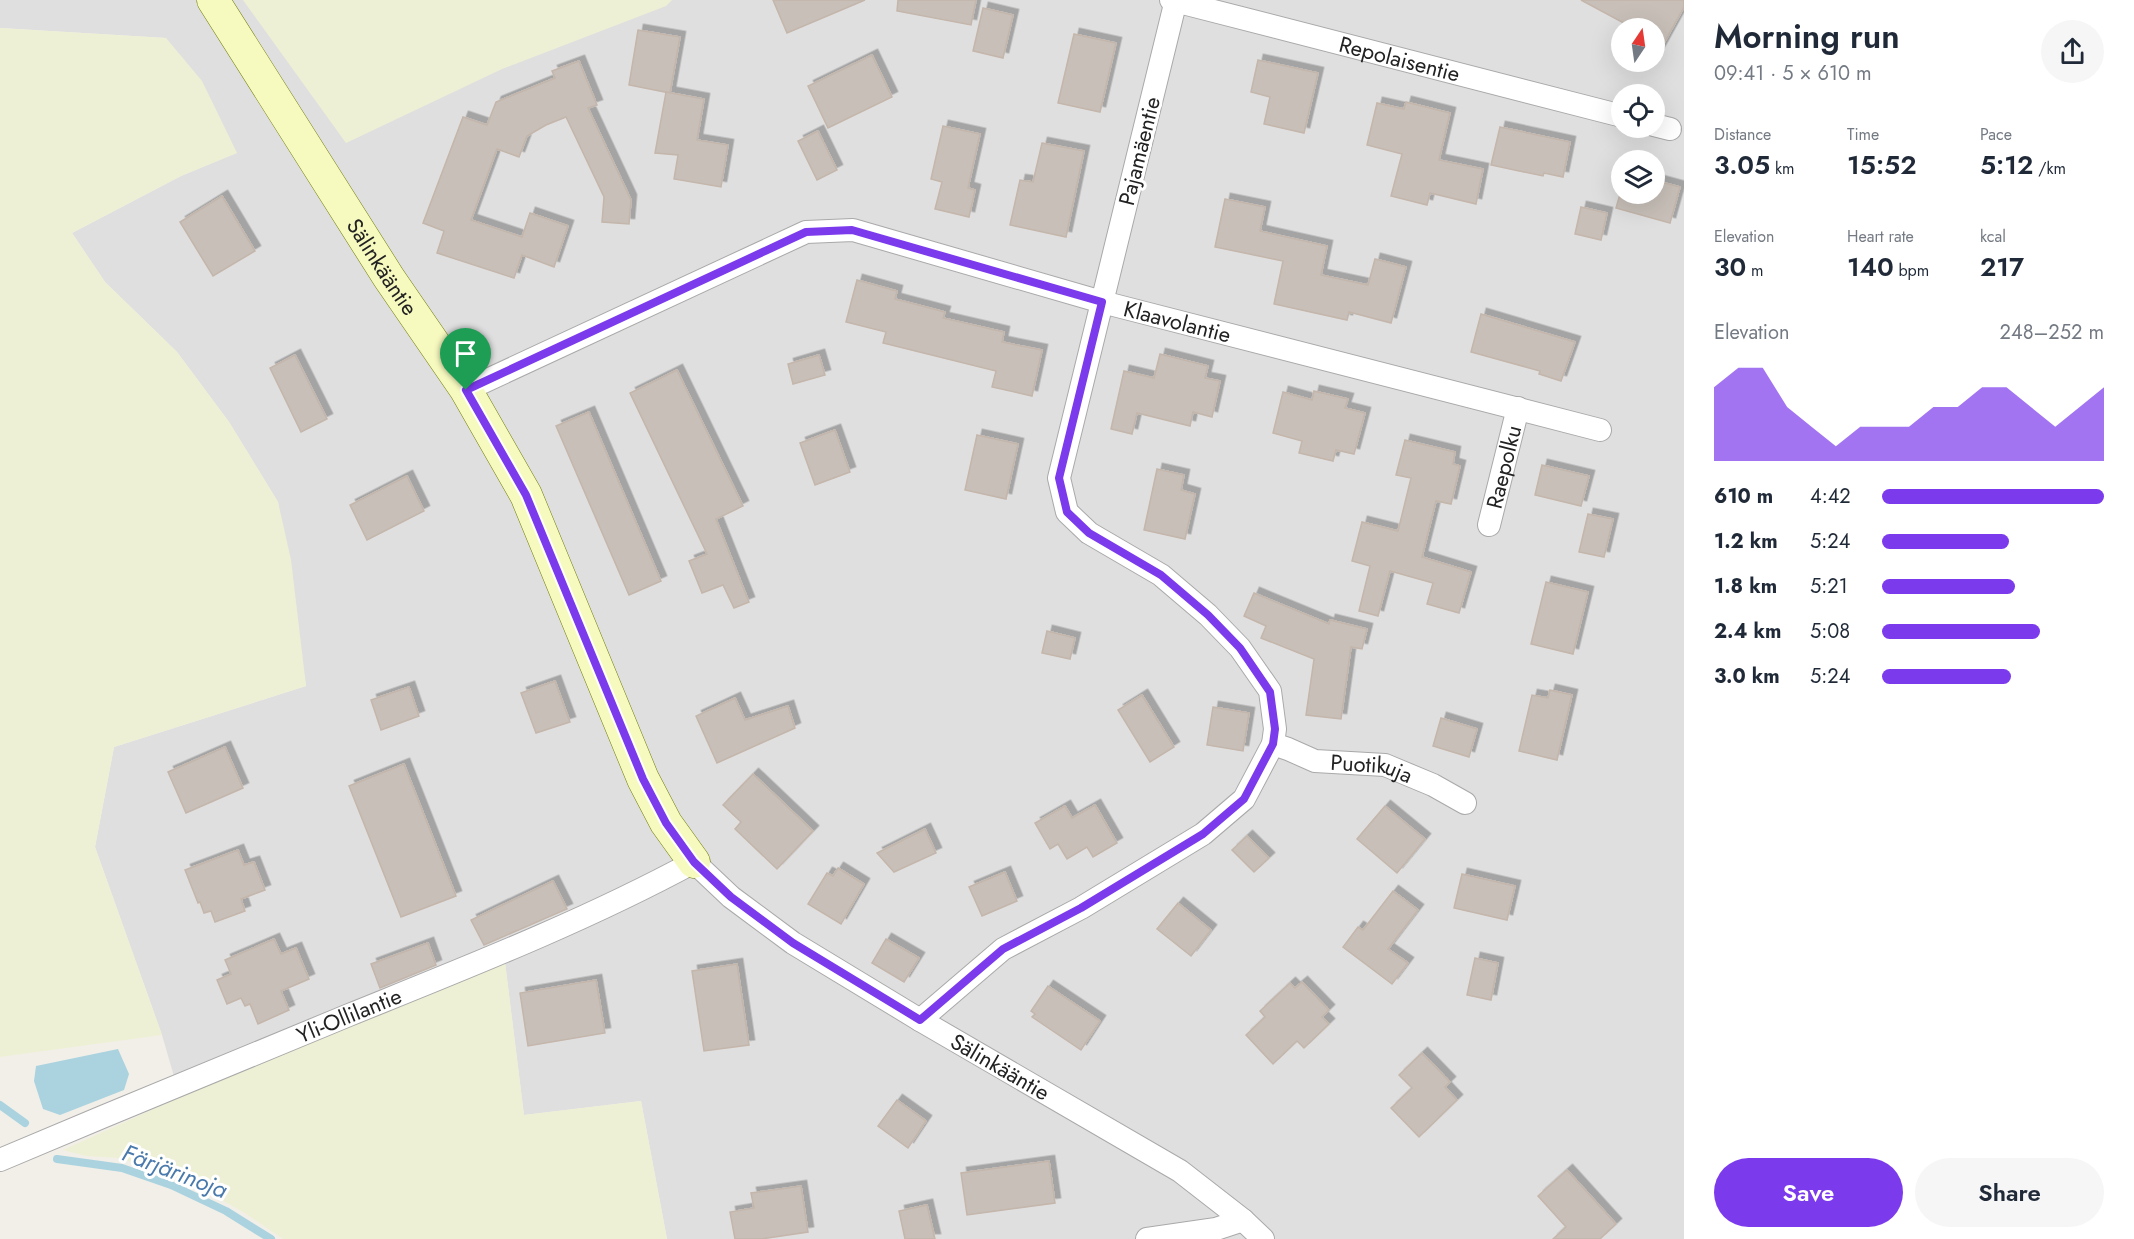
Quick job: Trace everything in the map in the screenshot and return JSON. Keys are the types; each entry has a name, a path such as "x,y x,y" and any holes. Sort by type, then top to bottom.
{"street":[{"name":"Sälinkääntie","path":"213,0 389,278 466,390 526,495 643,779 666,823 694,862 731,897 793,943 920,1020 1180,1170 1263,1239"},
{"name":"Repolaisentie","path":"1174,0 1611,113"},
{"name":"Pajamäentie","path":"1102,302 1174,0"},
{"name":"Klaavolantie","path":"466,390 806,232 852,230 1102,302 1600,430"},
{"path":"920,1020 1003,949 1081,908 1203,834 1244,799 1273,744 1275,729 1270,692 1240,648 1208,615 1161,575 1089,533 1067,512 1059,478 1102,302"},
{"name":"Raepolku","path":"1489,525 1518,408"},
{"name":"Puotikuja","path":"1273,744 1288,748 1315,761 1385,765 1433,785 1465,803"},
{"name":"Yli-Ollilantie","path":"0,1160 463,969 631,896 694,862"},
{"path":"1147,1239 1216,1228 1242,1220"}],"shaded area":[{"path":"0,0 1684,0 1684,1239 667,1239 641,1101 524,1115 505,963 180,1097 162,1035 95,847 114,747 306,686 278,502 229,422 177,352 105,282 72,233 181,176 236,153 166,38 0,28"}],"green space":[{"path":"243,0 672,0 666,6 502,69 346,143"},
{"path":"0,28 166,38 202,81 237,153 181,176 72,233 105,282 177,352 229,422 278,502 291,560 306,686 114,747 95,847 162,1035 0,1057"},
{"path":"505,962 524,1115 641,1101 667,1239 283,1239 243,1212 193,1184 119,1158 86,1156 63,1150 180,1097"}],"water":[{"path":"118,1049 129,1074 124,1090 60,1115 43,1109 34,1081 36,1066"}],"building":[{"path":"773,0 865,0 787,33"},
{"path":"898,0 976,0 971,25 897,11"},
{"path":"1581,0 1684,0 1684,7 1665,41 1665,18 1614,18"},
{"path":"983,8 1013,15 1003,58 973,51"},
{"path":"638,30 680,37 670,93 629,85"},
{"path":"1074,34 1116,43 1100,112 1058,103"},
{"path":"872,55 892,97 828,128 808,86"},
{"path":"1258,60 1318,73 1304,133 1264,124 1270,97 1251,92"},
{"path":"579,61 597,105 588,108 631,200 629,224 602,222 604,197 566,117 527,136 519,157 497,149 471,220 522,237 530,213 568,226 554,267 522,255 514,278 437,253 444,231 423,223 463,117 487,125 496,102 555,78 552,71"},
{"path":"666,92 704,99 697,140 728,145 721,187 674,179 678,155 655,153"},
{"path":"1406,102 1450,113 1439,160 1483,169 1476,204 1430,193 1427,205 1391,196 1402,154 1367,145 1377,103 1404,109"},
{"path":"943,126 980,134 968,188 975,190 969,217 935,209 942,182 931,179"},
{"path":"1500,127 1570,142 1563,177 1544,173 1543,176 1491,165"},
{"path":"818,131 837,170 817,180 798,141"},
{"path":"1042,143 1084,151 1066,237 1010,225 1020,180 1033,182"},
{"path":"1665,183 1680,187 1670,223 1616,208 1617,204 1665,204"},
{"path":"222,196 255,251 213,276 180,222"},
{"path":"1225,199 1265,207 1260,231 1327,246 1321,275 1368,285 1375,259 1406,267 1391,323 1349,312 1347,320 1274,304 1283,261 1215,247"},
{"path":"1581,207 1607,213 1601,240 1575,234"},
{"path":"857,280 897,291 895,299 945,312 943,318 1004,332 1002,342 1042,350 1032,396 992,387 996,371 883,343 886,332 846,322"},
{"path":"1481,314 1575,342 1561,381 1539,374 1540,371 1471,352"},
{"path":"1160,354 1208,366 1205,378 1220,381 1212,417 1193,412 1190,426 1137,413 1132,434 1111,429 1124,371 1154,378"},
{"path":"295,355 327,419 301,432 270,368"},
{"path":"819,355 825,375 793,384 788,364"},
{"path":"677,370 743,506 716,519 749,602 734,608 723,585 702,593 689,561 707,554 630,393"},
{"path":"1314,391 1348,399 1345,408 1365,413 1354,454 1336,450 1333,461 1299,453 1302,441 1273,433 1283,392 1312,400"},
{"path":"589,412 661,581 629,595 556,426"},
{"path":"835,430 850,472 815,485 800,443"},
{"path":"977,435 1018,444 1006,499 965,490"},
{"path":"1405,440 1455,452 1453,464 1460,466 1451,504 1436,501 1422,557 1471,572 1459,613 1427,604 1433,583 1390,571 1378,616 1359,611 1370,566 1352,561 1362,522 1398,531 1411,478 1396,475"},
{"path":"1542,465 1589,476 1581,506 1535,495"},
{"path":"1157,469 1184,475 1181,490 1195,494 1185,539 1144,530"},
{"path":"407,476 424,511 367,540 350,505"},
{"path":"1588,514 1613,519 1604,557 1579,552"},
{"path":"1546,582 1588,592 1573,654 1531,644"},
{"path":"1254,593 1329,624 1330,620 1367,629 1362,649 1351,647 1341,719 1306,715 1314,659 1261,638 1266,626 1244,616"},
{"path":"1047,631 1075,638 1070,659 1042,653"},
{"path":"555,681 570,722 536,733 521,693"},
{"path":"409,687 419,716 381,730 371,700"},
{"path":"1550,690 1572,695 1557,760 1519,751 1532,695 1548,698"},
{"path":"1142,695 1174,747 1150,762 1118,710"},
{"path":"735,698 745,720 788,706 795,728 717,763 696,716"},
{"path":"1213,707 1249,713 1243,751 1207,745"},
{"path":"1441,718 1477,729 1469,757 1433,746"},
{"path":"225,747 243,788 186,813 168,772"},
{"path":"404,764 456,896 401,917 349,786"},
{"path":"753,774 813,831 777,869 735,829 741,822 723,805"},
{"path":"1095,805 1117,843 1093,857 1087,847 1067,859 1058,844 1050,849 1035,823 1065,806 1072,818"},
{"path":"1385,806 1425,839 1397,873 1357,839"},
{"path":"925,829 936,853 894,872 877,853"},
{"path":"1247,836 1269,858 1254,872 1232,850"},
{"path":"238,850 244,865 254,862 265,890 241,899 245,911 215,922 211,911 204,913 200,902 198,903 185,870"},
{"path":"838,868 864,884 841,924 808,904 827,873 833,876"},
{"path":"1005,872 1017,901 982,916 969,887"},
{"path":"1462,874 1515,886 1507,920 1454,908"},
{"path":"553,881 567,909 484,945 471,920"},
{"path":"1393,891 1418,910 1388,949 1408,963 1392,984 1343,947 1358,927 1363,930"},
{"path":"1178,903 1211,930 1191,956 1157,929"},
{"path":"274,939 281,954 296,948 309,979 281,991 289,1010 258,1024 250,1004 245,1006 241,998 227,1004 217,980 231,974 225,960"},
{"path":"886,939 919,958 904,982 872,963"},
{"path":"428,943 436,965 380,988 371,964"},
{"path":"1475,958 1498,963 1491,1000 1467,995"},
{"path":"737,964 749,1045 704,1051 692,971"},
{"path":"596,980 605,1033 528,1046 520,993"},
{"path":"1302,982 1329,1010 1322,1017 1329,1024 1304,1048 1297,1041 1273,1064 1246,1035 1265,1017 1260,1011 1290,983 1295,988"},
{"path":"1048,986 1100,1021 1081,1050 1032,1017 1035,1014 1031,1011"},
{"path":"1422,1053 1450,1082 1445,1087 1457,1100 1419,1137 1391,1108 1412,1088 1399,1075"},
{"path":"897,1100 926,1121 908,1148 878,1126"},
{"path":"1049,1161 1055,1203 967,1215 961,1173"},
{"path":"1567,1170 1616,1224 1600,1239 1553,1239 1566,1227 1538,1196"},
{"path":"801,1186 808,1232 761,1239 735,1239 730,1212 754,1208 751,1193"},
{"path":"927,1205 935,1239 905,1239 899,1211"}],"waterway":[{"name":"Färjärinoja","path":"0,1105 25,1123"},
{"name":"Färjärinoja","path":"57,1159 122,1168 171,1185 226,1211 271,1239"}],"route":[{"path":"852,230 1102,302 1059,478 1067,512 1089,533 1161,575 1208,615 1240,648 1270,692 1275,729 1273,744 1244,799 1203,834 1081,908 1003,949 920,1020 793,943 731,897 694,862 666,823 643,779 526,495 466,390 806,232 852,230"}]}
